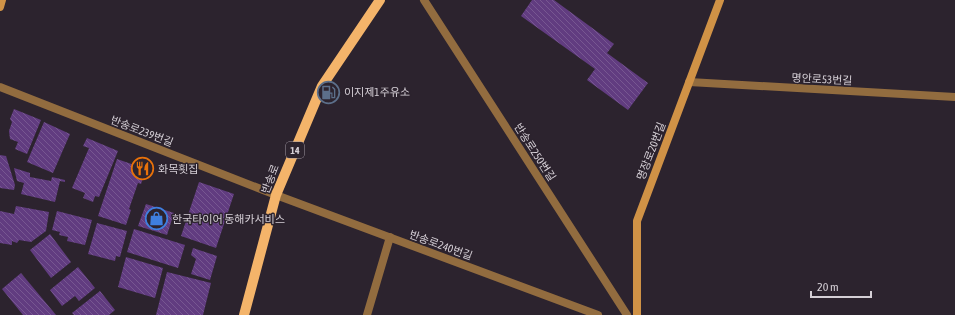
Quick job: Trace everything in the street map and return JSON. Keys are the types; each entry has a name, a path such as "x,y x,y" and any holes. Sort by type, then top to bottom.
{"main road":[{"name":"반송로","path":"244,315 276,195 322,86 380,0"}],"street":[{"path":"0,7 2,0"},
{"name":"반송로250번길","path":"424,0 627,315"},
{"name":"명장로20번길","path":"637,315 637,221 720,0"},
{"name":"명안로53번길","path":"689,82 955,97"},
{"name":"반송로239번길","path":"0,87 276,195"},
{"name":"반송로240번길","path":"276,195 598,315"},
{"path":"367,315 390,237"}],"building":[{"path":"532,0 554,0 614,44 607,53 648,83 628,110 587,80 595,69 521,16"},
{"path":"14,109 41,120 27,154 15,149 18,142 10,139 9,131 12,122 10,119"},
{"path":"44,122 70,134 53,173 27,162"},
{"path":"87,138 118,151 99,197 95,196 93,202 83,198 85,193 72,188 89,148 83,146"},
{"path":"0,155 6,156 15,185 14,190 0,188"},
{"path":"117,159 146,169 141,184 138,183 129,209 131,210 126,225 98,216"},
{"path":"14,168 30,173 30,177 51,181 52,177 65,180 65,182 60,181 55,202 21,194 24,183 17,181"},
{"path":"199,182 234,194 216,248 181,236"},
{"name":"한국타이어 동해카서비스","path":"146,204 174,213 167,235 138,226"},
{"path":"16,206 49,212 46,231 31,242 19,240 17,243 12,241 12,245 0,243 0,211 14,214"},
{"path":"57,211 92,220 85,245 67,241 68,237 59,235 60,232 52,230"},
{"path":"97,223 127,231 120,257 116,256 115,261 88,254"},
{"path":"134,229 185,245 178,268 127,252"},
{"path":"50,234 71,262 51,278 30,250"},
{"path":"193,248 217,256 210,280 191,274 196,259 191,255"},
{"path":"126,257 163,268 155,298 118,287"},
{"path":"78,267 95,288 79,301 75,296 62,306 50,290"},
{"path":"167,272 211,283 203,315 156,315"},
{"path":"21,273 56,315 23,315 2,289"},
{"path":"100,291 115,310 109,315 74,315 72,313"}],"place":[{"name":"이지제1주유소","path":"329,92"},
{"name":"화목횟집","path":"143,169"},
{"name":"한국타이어 동해카서비스","path":"156,219"}]}
